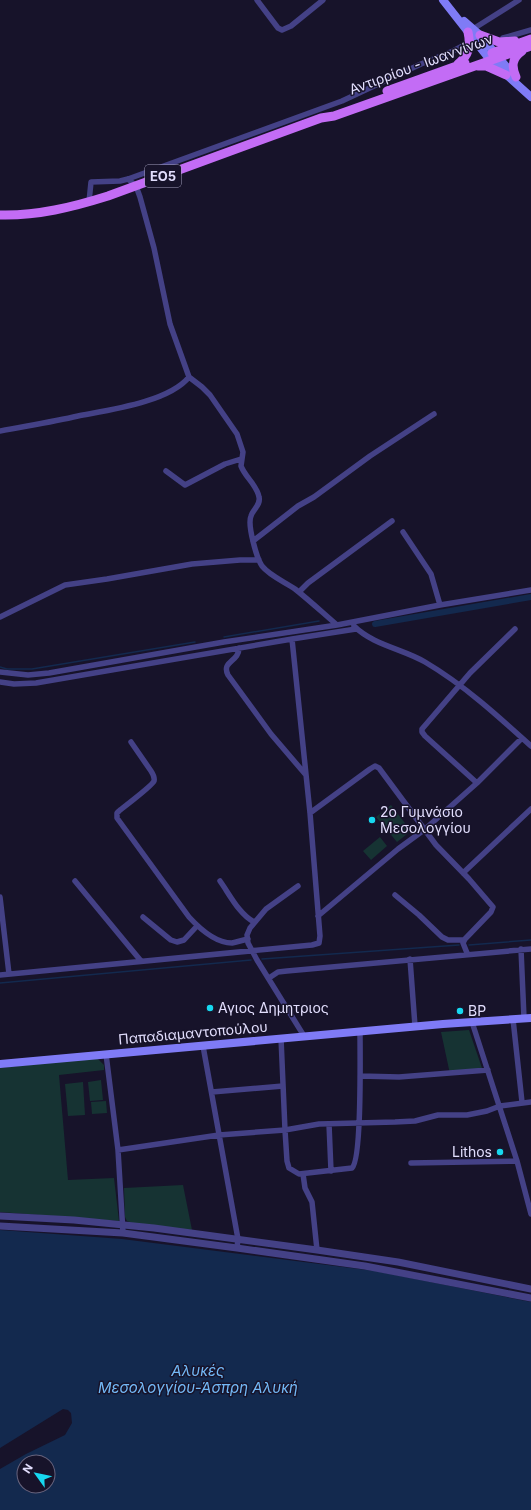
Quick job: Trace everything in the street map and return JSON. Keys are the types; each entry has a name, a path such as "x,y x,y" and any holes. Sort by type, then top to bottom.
{"main road":[{"path":"443,0 492,56 529,95"},
{"path":"473,34 491,40 529,43"},
{"path":"473,34 492,56"},
{"path":"455,66 461,62 467,54 473,34"},
{"path":"511,76 512,64 517,55 529,43"},
{"name":"Αντιρρίου - Ιωαννίνων","path":"321,118 328,113 455,66 492,56 529,43"},
{"name":"Αντιρρίου - Ιωαννίνων","path":"0,215 41,212 73,207 136,186 321,118 334,116 466,68 492,56"},
{"path":"466,68 486,66 511,76"},
{"name":"Παπαδιαμαντοπούλου","path":"0,1064 415,1026 528,1018"}],"street":[{"path":"257,0 278,28 282,30 290,26 323,0"},
{"path":"88,202 91,182 115,182 128,179 353,96 453,51 473,34 519,0"},
{"path":"491,40 518,35 531,30"},
{"path":"128,179 136,186 152,242 170,324 189,377 210,395 235,430 243,454 240,466 259,497 259,503 251,515 250,520 253,541 259,560 263,567 270,573 299,592 337,624"},
{"path":"0,431 136,404 176,388 183,384 189,377"},
{"path":"253,541 298,506 317,496 370,456 434,414"},
{"path":"166,471 185,485 225,464 241,459"},
{"path":"299,592 308,583 392,521"},
{"path":"403,532 431,574 440,605"},
{"path":"0,617 65,585 192,564 259,560"},
{"path":"0,672 24,674 49,673 531,590"},
{"path":"350,622 356,629 381,643 422,660 460,686 531,746"},
{"path":"477,783 423,734 422,730 426,723 514,628"},
{"path":"0,682 14,684 36,683 356,629"},
{"path":"0,975 141,961 199,957 318,944 320,938 310,813 292,639"},
{"path":"238,648 238,656 227,667 226,670 228,675 271,734 306,776"},
{"path":"318,916 398,849 424,830 477,783 522,738"},
{"path":"131,742 151,771 154,780 148,787 117,813 117,818 197,926 209,935 224,942 234,942 248,939"},
{"path":"310,813 376,766 436,845 463,873 493,908 492,912 464,940 448,940 442,937 415,911 395,895"},
{"path":"463,873 531,809"},
{"path":"75,881 141,961"},
{"path":"220,881 241,911 249,920 254,922"},
{"path":"298,886 268,907 254,922 248,933 248,943 253,950 256,959 304,1036"},
{"path":"0,897 9,974"},
{"path":"143,918 171,940 177,942 184,940 197,926"},
{"path":"464,940 467,954"},
{"path":"521,949 528,1018"},
{"path":"269,978 278,972 287,971 531,949"},
{"path":"410,959 415,1026"},
{"path":"513,1019 522,1102"},
{"path":"472,1022 518,1161 531,1214"},
{"path":"281,1038 287,1161 289,1168 296,1173 303,1174 352,1168 355,1166 359,1123 360,1031"},
{"path":"202,1046 212,1092 238,1239 237,1248"},
{"path":"106,1054 118,1150 123,1233"},
{"path":"360,1076 399,1077 488,1070"},
{"path":"212,1092 283,1086"},
{"path":"118,1150 219,1135 285,1130 329,1124 407,1122 438,1115 468,1115 487,1111 500,1106 531,1102"},
{"path":"329,1124 331,1171"},
{"path":"411,1163 518,1161"},
{"path":"303,1174 305,1188 312,1202 317,1250"},
{"path":"0,1216 123,1225 238,1239 398,1262 531,1289"},
{"path":"0,1226 123,1233 237,1248 365,1266 531,1298"}],"green space":[{"path":"391,805 411,831 397,842 376,817"},
{"path":"380,837 387,846 371,860 363,851"},
{"path":"469,1030 483,1071 450,1074 441,1032"},
{"path":"97,1058 104,1065 104,1070 59,1075 68,1180 114,1178 119,1221 0,1212 0,1068"},
{"path":"101,1080 103,1100 90,1101 88,1082"},
{"path":"83,1082 85,1115 68,1116 65,1084"},
{"path":"106,1101 107,1113 92,1114 91,1102"},
{"path":"183,1185 192,1230 134,1224 127,1221 125,1217 124,1188"}],"water":[{"name":"Αλυκές Μεσολογγίου-Άσπρη Αλυκή","path":"0,1230 122,1239 375,1271 531,1302 531,1510 0,1510 0,1469 16,1460 16,1494 56,1494 56,1454 26,1454 65,1435 72,1423 71,1413 68,1410 63,1409 0,1448"}],"waterway":[{"path":"375,624 531,597"},
{"path":"224,637 319,621"},
{"path":"0,667 7,669 32,669 195,642"},
{"path":"469,945 531,940"},
{"path":"262,959 459,945"},
{"path":"0,983 251,960"}],"place":[{"name":"2ο Γυμνάσιο Μεσολογγίου","path":"372,820"},
{"name":"Αγιος Δημητριος","path":"210,1008"},
{"name":"BP","path":"460,1011"},
{"name":"Lithos","path":"500,1152"}]}
